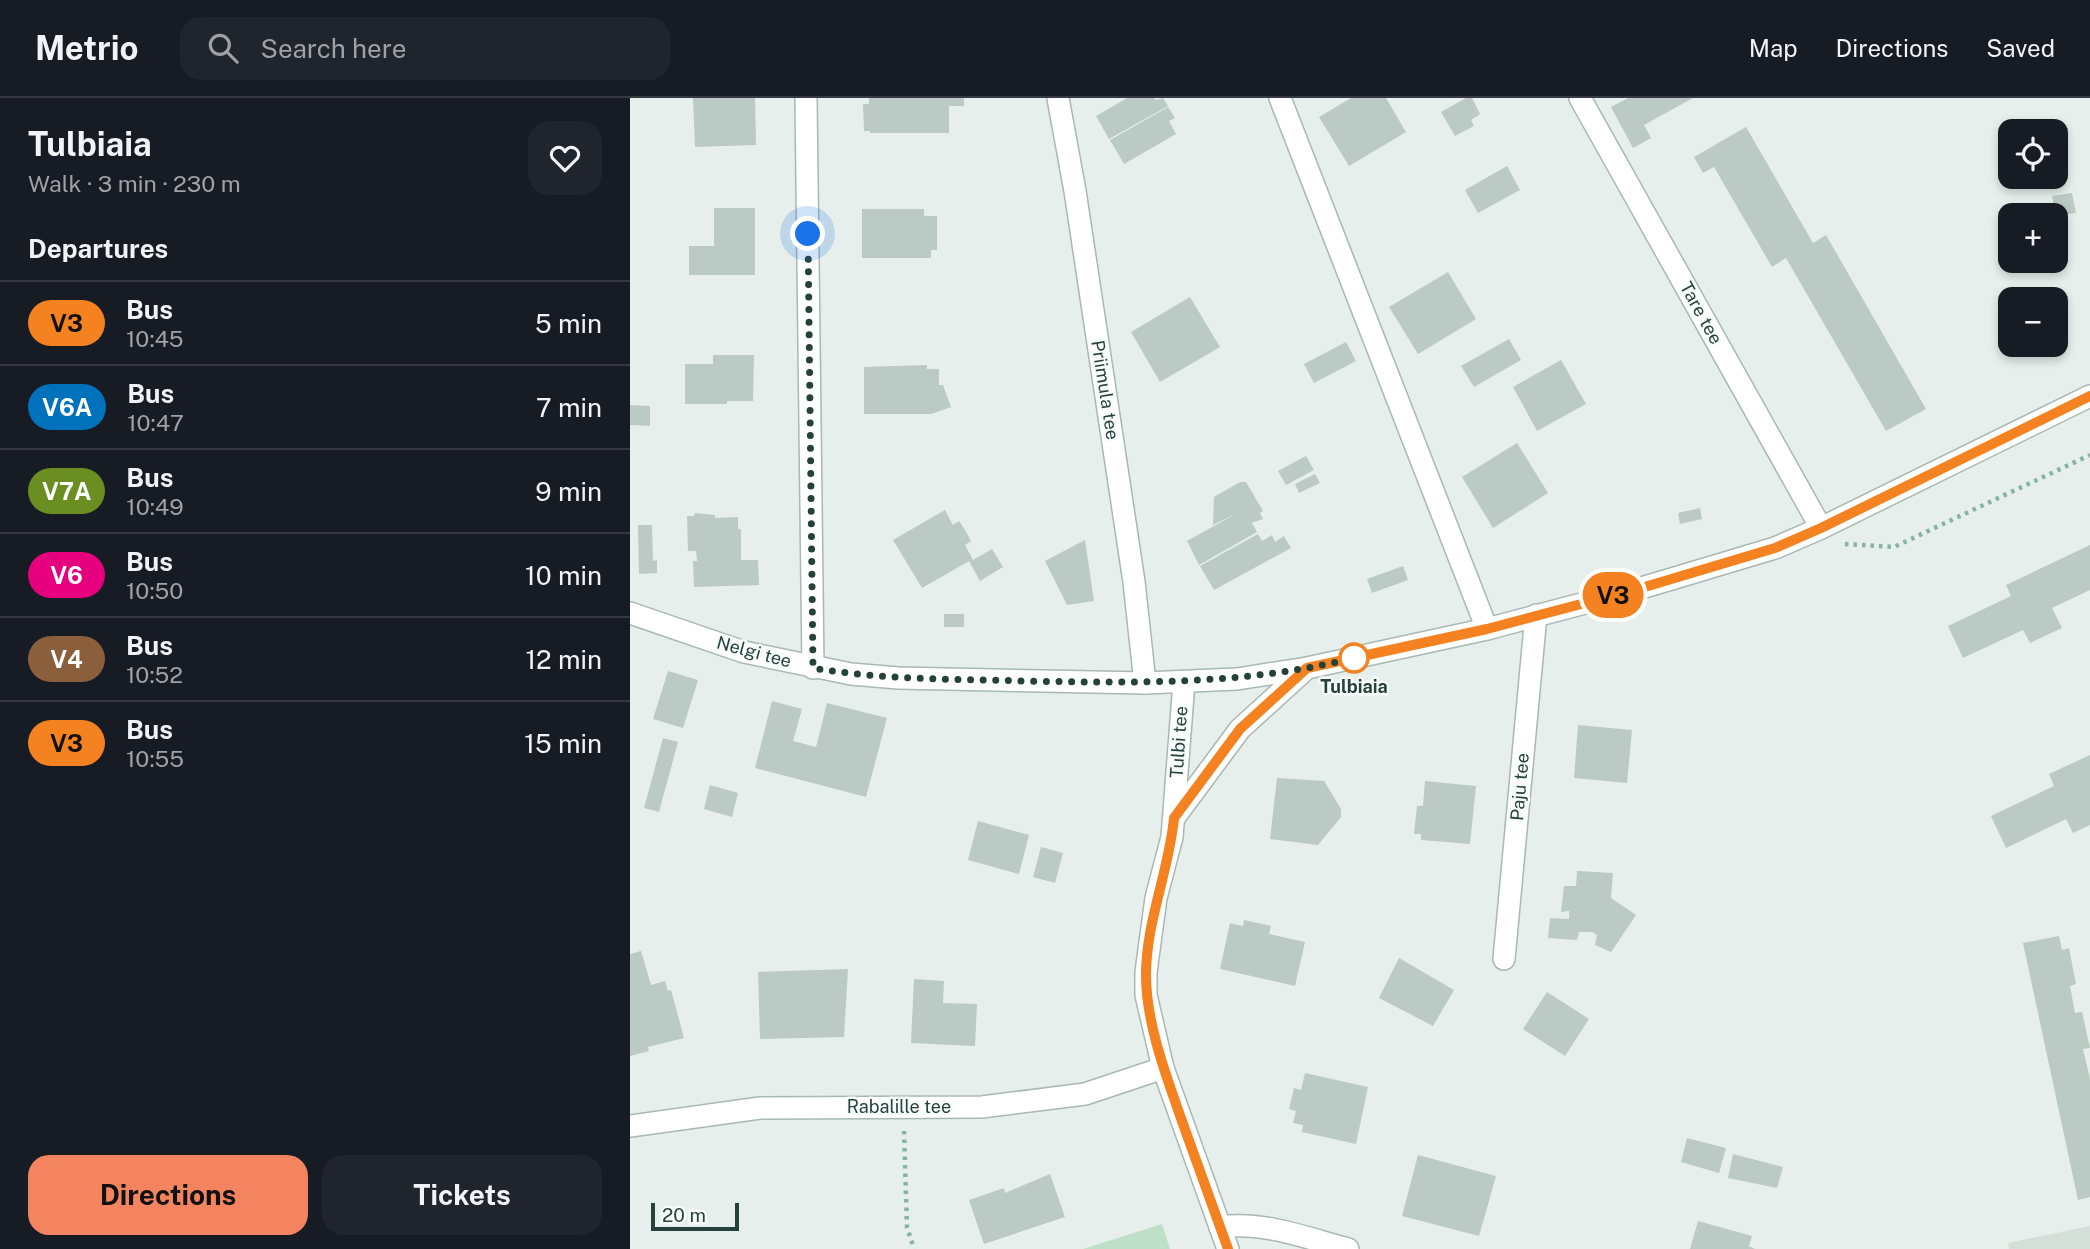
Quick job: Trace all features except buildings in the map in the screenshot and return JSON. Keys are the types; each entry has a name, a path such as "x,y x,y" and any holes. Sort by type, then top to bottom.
{"street":[{"path":"806,98 813,668"},
{"name":"Priimula tee","path":"1058,98 1075,191 1134,582 1145,683"},
{"path":"1280,98 1487,629"},
{"name":"Tare tee","path":"1580,98 1821,528"},
{"name":"Nelgi tee","path":"630,613 744,652 851,674 898,678 1145,683 1237,679 1307,668 1487,629 1775,548 2090,396"},
{"name":"Paju tee","path":"1504,958 1536,615"},
{"path":"1174,818 1240,729 1307,668"},
{"name":"Tulbi tee","path":"1184,682 1172,836 1156,898 1146,972 1146,995 1163,1068 1228,1249"},
{"name":"Rabalille tee","path":"630,1125 760,1108 982,1107 1085,1094 1163,1068"},
{"path":"1220,1227 1241,1224 1261,1226 1348,1249"}],"path":[{"path":"1821,528 1844,544 1894,547 2090,455"},
{"path":"902,1106 907,1227 914,1249"}],"shaded area":[{"path":"2090,1226 2090,1249 2009,1249 2008,1243"}],"green space":[{"path":"1162,1224 1170,1249 1083,1249"}],"bus line":[{"name":"V3","path":"1228,1249 1163,1068 1146,995 1146,972 1156,898 1174,818 1240,729 1307,668 1487,629 1638,589 1775,548 2090,396"}],"place":[{"name":"Tulbiaia","path":"1354,658"}],"route":[{"path":"808,234 813,668 898,678 1145,683 1237,679 1354,658"}]}
